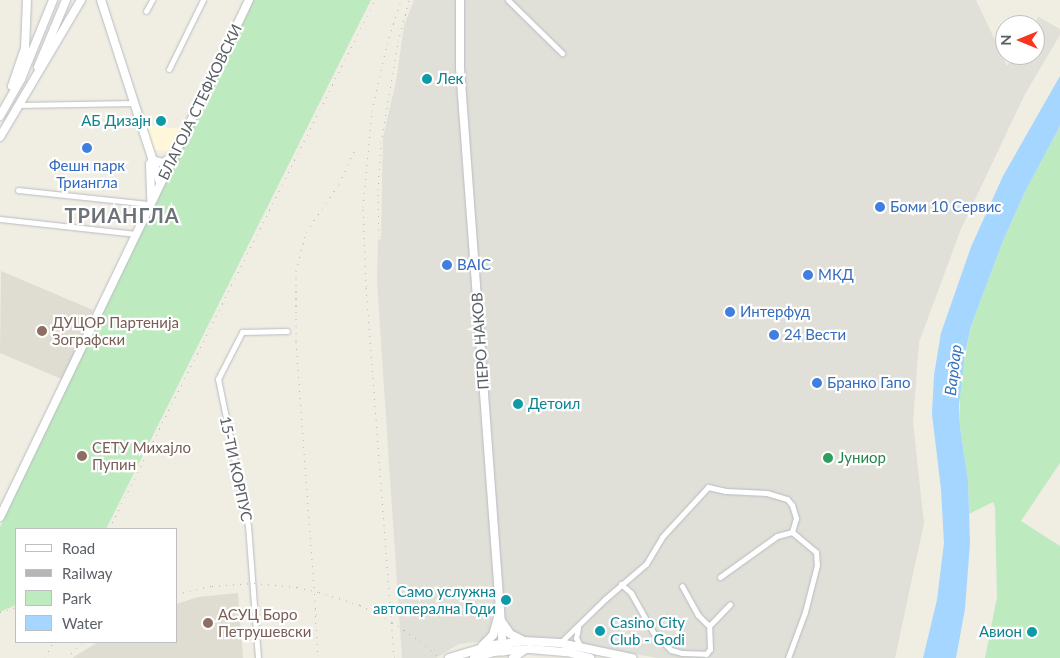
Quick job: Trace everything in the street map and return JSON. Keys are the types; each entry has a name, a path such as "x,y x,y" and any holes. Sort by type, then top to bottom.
{"street":[{"path":"0,114 26,49 27,0"},
{"path":"0,114 21,79 53,0"},
{"path":"0,137 33,78 66,0"},
{"path":"0,137 81,0"},
{"path":"101,0 160,183 154,182 152,178"},
{"path":"146,11 152,0"},
{"path":"169,69 202,0"},
{"name":"БЛАГОЈА СТЕФКОВСКИ","path":"0,518 249,0"},
{"name":"ПЕРО НАКОВ","path":"460,0 460,68 503,647"},
{"path":"508,0 562,53"},
{"path":"20,105 133,103"},
{"path":"150,156 163,164 174,156"},
{"path":"18,190 150,204 152,178 150,156"},
{"path":"0,219 136,234"},
{"name":"15-ТИ КОРПУС","path":"258,658 248,526 218,379 242,332 287,331"},
{"path":"560,643 621,584 646,564 662,537 708,487 734,492 767,493 788,499 796,518 792,532"},
{"path":"720,577 776,536 792,532"},
{"path":"788,658 805,612 817,558 816,552 792,532"},
{"path":"621,584 631,593 653,632 670,650 689,654 708,653 710,649 709,626 698,615 682,586"},
{"path":"709,626 730,604"},
{"path":"499,611 507,631 524,641"},
{"path":"484,654 493,635 499,611"},
{"path":"578,627 576,638 581,647"},
{"path":"474,658 524,641 560,643 632,658"},
{"path":"503,647 566,652 590,658"},
{"path":"513,658 524,650"},
{"path":"449,658 484,654"}],"shaded area":[{"path":"414,0 976,0 995,40 995,65 1042,65 1025,94 961,229 919,342 913,423 924,523 895,658 657,658 582,644 522,637 459,644 436,658 402,658 377,281 378,240 381,239 383,137 396,82 404,26"},
{"path":"1045,21 1060,29 1060,35 1045,60"},
{"path":"147,125 183,129 172,151 152,150"},
{"name":"ДУЦОР Партенија Зографски","path":"1,271 93,310 64,380 0,353"},
{"name":"АСУЦ Боро Петрушевски","path":"238,593 243,658 72,658 96,643 178,643 178,603 198,597"}],"green space":[{"path":"250,0 371,0 107,528 15,528 15,605 0,612 0,527"},
{"path":"1060,126 1060,463 1021,521 1060,546 1060,658 985,658 997,597 995,507 993,502 969,514 968,480 960,427 960,383 971,326 1003,241 1024,194"}],"water":[{"name":"Вардар","path":"1060,76 1060,126 1024,194 1003,241 971,326 965,354 959,405 960,427 968,480 970,543 965,609 956,658 923,658 937,600 944,543 941,489 932,414 934,375 941,333 971,247 1003,176"}],"railway":[{"path":"110,528 375,0"},
{"path":"394,658 366,287 363,207 372,111 387,44 401,0"},
{"path":"379,237 378,190 381,143 398,42 409,0"},
{"path":"316,615 296,341 296,271 306,232 339,184 356,147"},
{"path":"178,594 212,586 254,583 297,587 319,592 360,605 392,622 420,641 440,658"},
{"path":"0,612 15,607"},
{"path":"315,609 318,658"},
{"path":"45,658 52,643"},
{"path":"66,658 83,643"}],"place":[{"name":"Лек","path":"427,79"},
{"name":"АБ Дизајн","path":"161,121"},
{"name":"Фешн парк Триангла","path":"87,148"},
{"name":"Боми 10 Сервис","path":"880,207"},
{"name":"BAIC","path":"447,265"},
{"name":"МКД","path":"808,275"},
{"name":"Интерфуд","path":"730,312"},
{"name":"ДУЦОР Партенија Зографски","path":"42,331"},
{"name":"24 Вести","path":"774,335"},
{"name":"Бранко Гапо","path":"817,383"},
{"name":"Детоил","path":"518,404"},
{"name":"СЕТУ Михајло Пупин","path":"82,456"},
{"name":"Јуниор","path":"828,458"},
{"name":"Само услужна автоперална Годи","path":"506,600"},
{"name":"АСУЦ Боро Петрушевски","path":"208,623"},
{"name":"Casino City Club - Godi","path":"600,631"},
{"name":"Авион","path":"1032,632"}],"district":[{"name":"ТРИАНГЛА","path":"122,215"}]}
